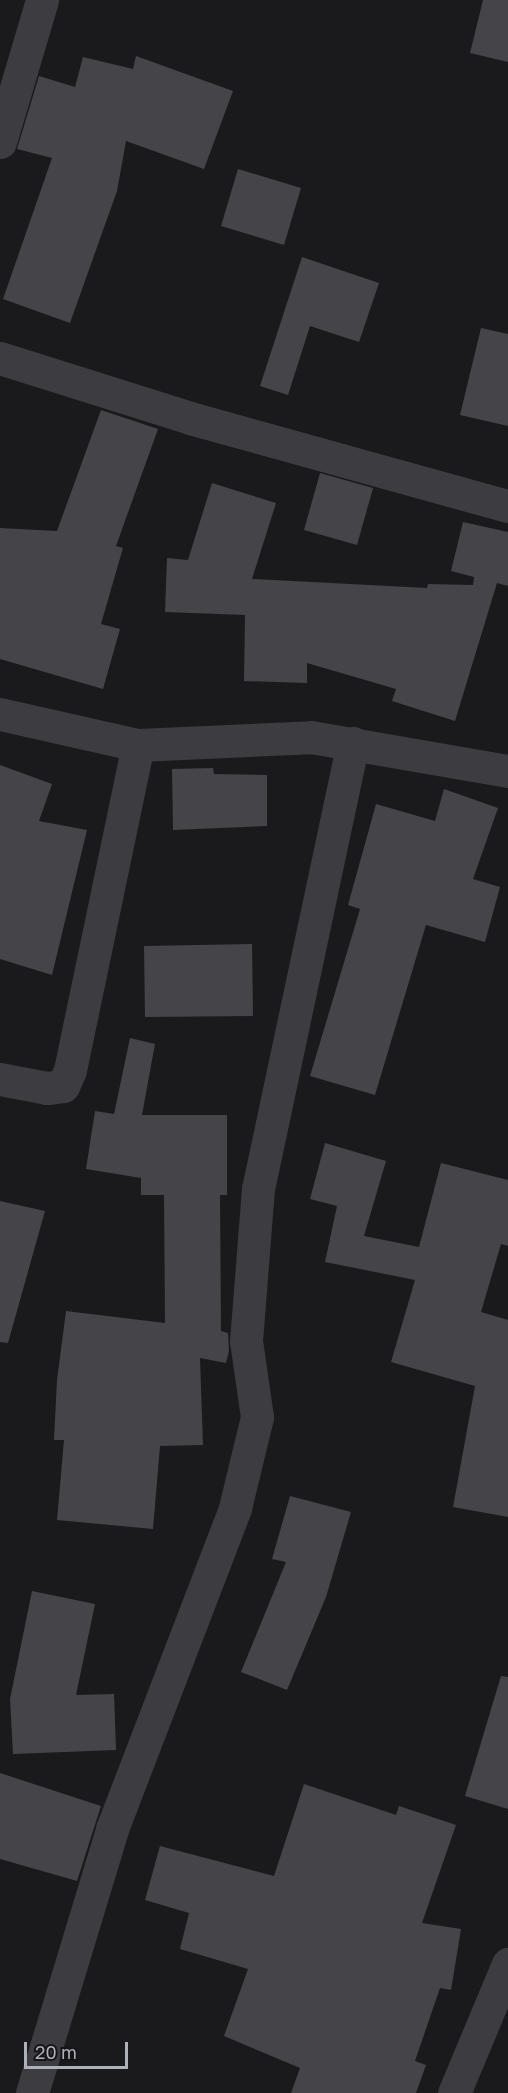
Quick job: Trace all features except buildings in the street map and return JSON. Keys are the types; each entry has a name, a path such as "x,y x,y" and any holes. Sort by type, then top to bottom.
{"street":[{"path":"0,142 42,0"},
{"path":"0,358 508,506"},
{"path":"0,714 138,745 266,737 353,743 508,771"},
{"path":"32,2093 112,1829 236,1508 257,1417 246,1341 258,1189 353,743"},
{"path":"0,1080 47,1088 63,1086 70,1070 138,745"},
{"path":"454,2093 508,1964"}]}
